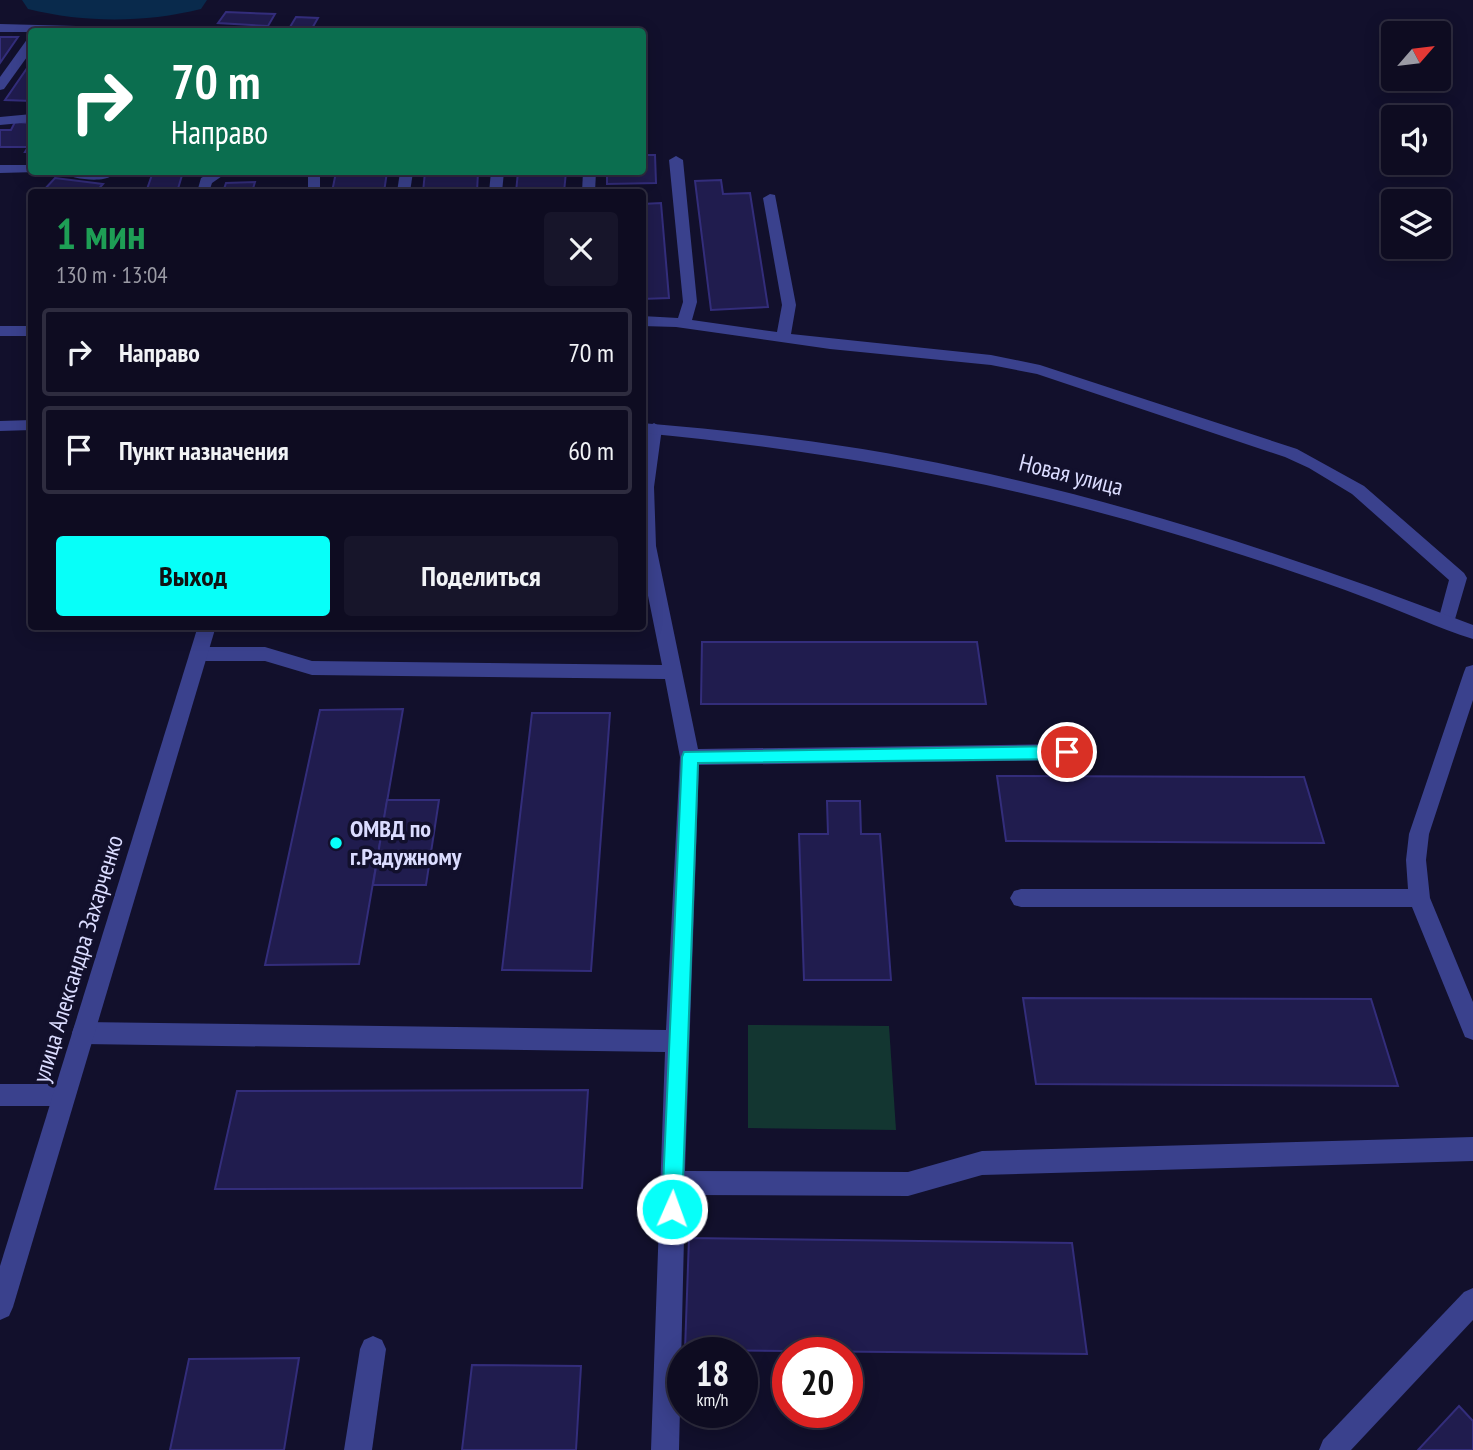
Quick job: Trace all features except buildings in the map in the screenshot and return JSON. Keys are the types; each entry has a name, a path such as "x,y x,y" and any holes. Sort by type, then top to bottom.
{"street":[{"path":"0,28 28,29"},
{"path":"0,86 28,47"},
{"path":"0,121 28,118"},
{"path":"676,160 690,302 684,323"},
{"path":"0,169 28,169"},
{"path":"90,175 104,177"},
{"path":"204,189 206,180 216,175"},
{"path":"771,198 789,305 783,337"},
{"path":"646,321 684,323 991,360 1040,370 1291,453 1358,490 1458,578 1447,621"},
{"path":"0,331 28,331"},
{"path":"0,426 28,425"},
{"path":"646,456 648,428"},
{"name":"Новая улица","path":"648,428 875,457 1072,500 1252,552 1473,632"},
{"path":"646,530 690,757 677,1041 665,1450"},
{"name":"улица Александра Захарченко","path":"0,1307 206,630"},
{"path":"199,654 265,653 312,668 672,672"},
{"path":"1473,672 1419,834 1416,860 1419,898 1473,1029"},
{"path":"690,757 1067,752"},
{"path":"1021,898 1419,898"},
{"path":"83,1033 677,1041"},
{"path":"0,1095 63,1095"},
{"path":"673,1183 908,1184 982,1163 1473,1149"},
{"path":"1333,1450 1473,1301"},
{"path":"358,1450 373,1349"}],"green space":[{"path":"748,1025 889,1026 896,1130 748,1128"}],"waterway":[{"path":"43,0 115,7 186,0"}],"place":[{"name":"ОМВД по г.Радужному","path":"336,843"}],"route":[{"path":"672,1209 690,757 1067,752"}]}
